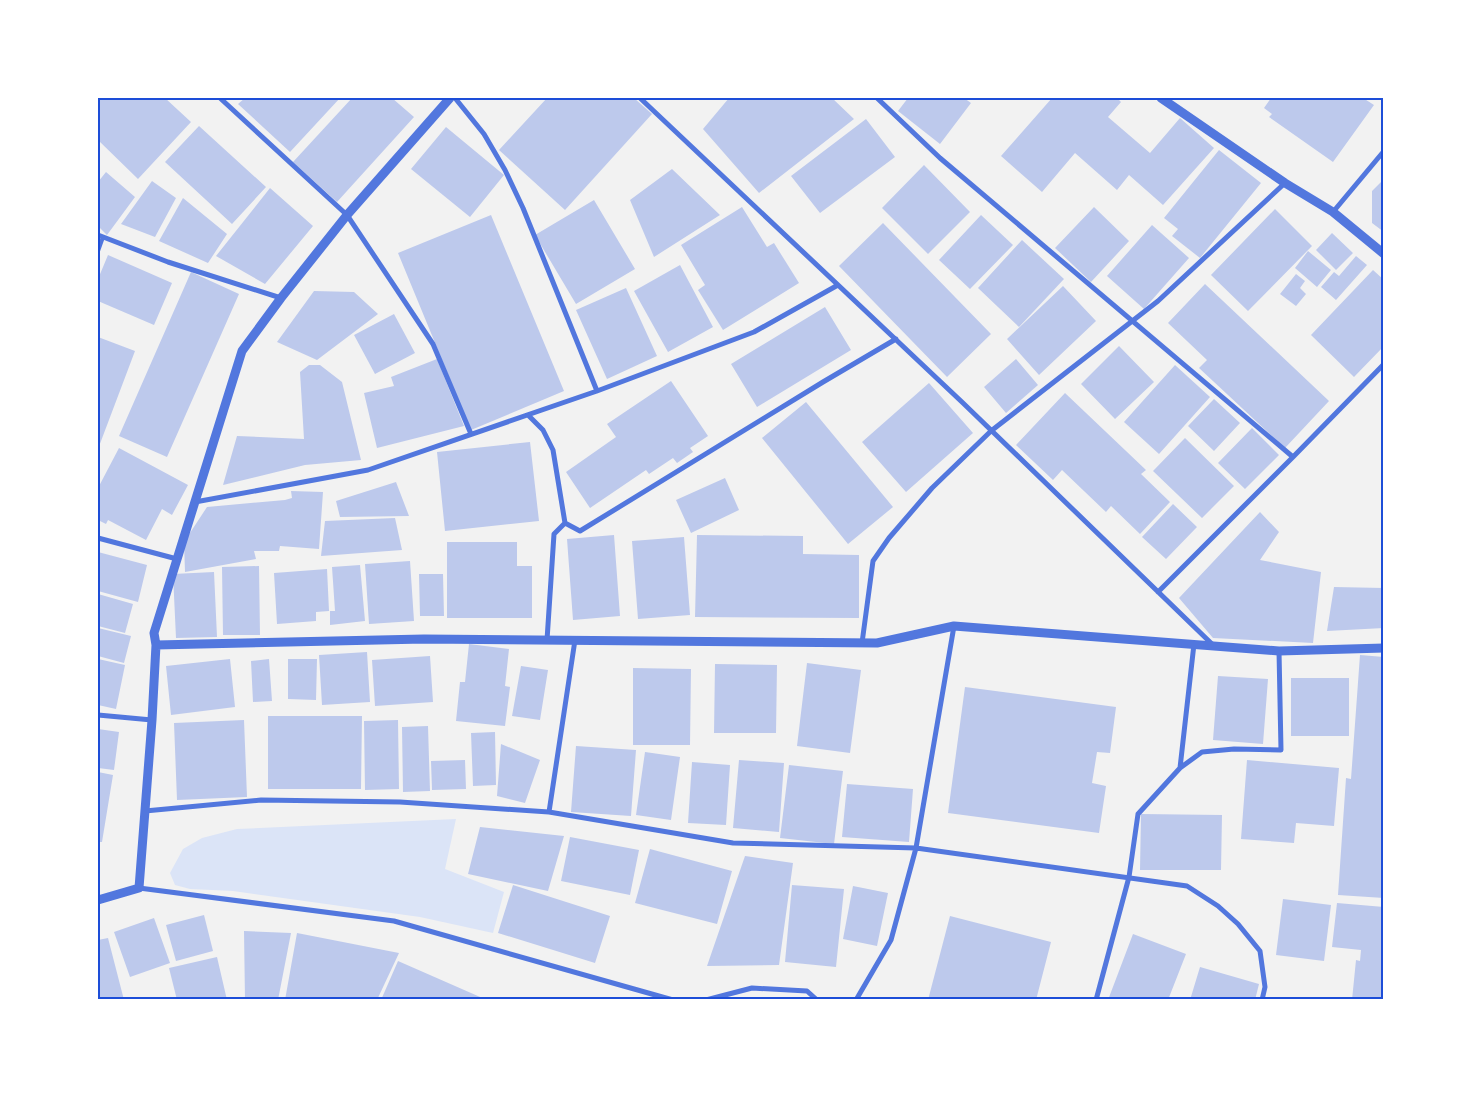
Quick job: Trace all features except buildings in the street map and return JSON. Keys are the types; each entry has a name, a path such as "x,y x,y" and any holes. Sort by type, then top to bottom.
{"street":[{"path":"220,98 347,215 433,344 471,434"},
{"path":"139,888 152,720 156,645 154,634 242,351 281,298 347,215 450,98"},
{"path":"455,98 484,134 506,170 597,391"},
{"path":"640,98 896,339 1215,647"},
{"path":"877,98 940,158 1293,457"},
{"path":"1161,98 1285,183 1333,212 1384,254"},
{"path":"1333,212 1384,151"},
{"path":"862,643 873,561 889,538 932,488 991,431 1158,301 1285,183"},
{"path":"100,236 168,262 281,298"},
{"path":"195,502 368,470 597,391 754,332 838,285"},
{"path":"565,523 580,530 896,339"},
{"path":"1158,592 1384,364"},
{"path":"528,415 543,430 553,450 565,523"},
{"path":"547,640 554,534 565,523"},
{"path":"98,538 177,559"},
{"path":"856,1000 891,940 916,848 954,626"},
{"path":"156,645 424,639 877,643 954,626 1280,651 1384,648"},
{"path":"549,812 575,640"},
{"path":"1180,768 1194,644"},
{"path":"1096,1000 1129,877 1138,814 1180,768 1202,752 1234,749 1281,750 1280,651"},
{"path":"98,715 152,720"},
{"path":"144,811 262,800 400,802 549,812 733,843 916,848 1187,886 1218,906 1238,924 1260,950 1265,987 1262,1000"},
{"path":"98,900 139,888 394,921 659,998 673,1000"},
{"path":"706,1000 752,988 807,991 817,1000"}],"lane":[{"path":"98,251 100,236"}],"shaded area":[{"path":"456,819 445,869 504,892 493,933 420,917 233,891 190,889 175,885 170,873 183,849 202,838 237,829"}]}
